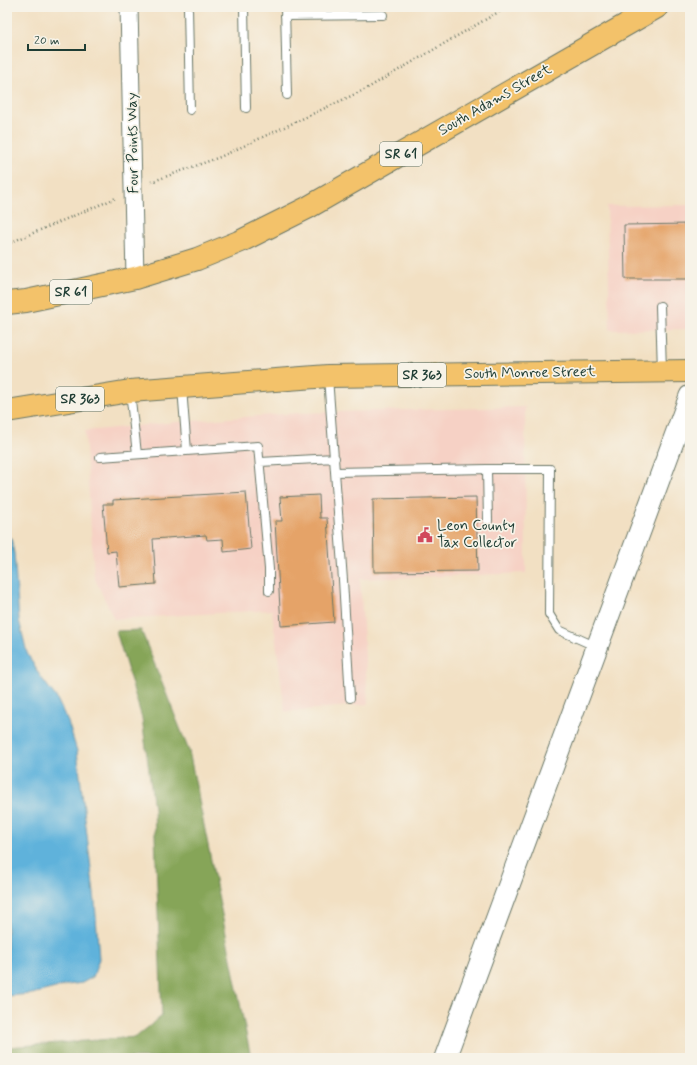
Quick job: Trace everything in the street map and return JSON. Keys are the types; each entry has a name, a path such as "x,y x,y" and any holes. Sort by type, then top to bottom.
{"main road":[{"name":"South Adams Street","path":"135,278 197,259 241,241 307,208 657,7"},
{"name":"SR 61","path":"7,303 26,301 135,278"},
{"name":"South Monroe Street","path":"130,391 328,376 690,371"},
{"name":"SR 363","path":"7,411 130,391"}],"street":[{"name":"Four Points Way","path":"129,7 135,278"},
{"path":"445,1058 690,396"}],"lane":[{"path":"188,7 190,110"},
{"path":"244,7 246,108"},
{"path":"285,7 287,95"},
{"path":"285,16 383,15"},
{"path":"660,306 662,372"},
{"path":"328,376 335,458 350,698"},
{"path":"182,386 187,451"},
{"path":"130,391 137,454"},
{"path":"100,456 258,446 269,569 269,591"},
{"path":"260,462 335,458"},
{"path":"487,469 488,521"},
{"path":"335,472 550,469 549,614 559,630 597,647"}],"path":[{"path":"7,244 134,191 146,184 220,158 366,89 507,7"}],"shaded area":[{"path":"690,205 690,329 610,330 607,206"},
{"path":"525,407 526,573 360,579 368,704 285,712 272,610 114,619 94,577 85,431 298,413"}],"green space":[{"path":"141,630 189,751 251,1058 7,1058 7,1047 136,1037 162,1016 154,809 142,718 116,631"}],"water":[{"path":"7,538 11,538 14,553 19,620 27,653 40,676 56,697 68,722 77,751 95,902 99,959 93,977 82,983 67,985 32,994 7,996"}],"building":[{"path":"690,224 690,279 625,279 624,225"},
{"path":"246,492 251,549 224,552 223,539 207,540 206,535 153,539 156,584 119,587 116,551 107,552 103,504 113,504 113,500"},
{"path":"319,495 320,518 327,518 334,622 281,626 275,521 282,521 280,497"},
{"name":"Leon County Tax Collector","path":"476,497 478,571 374,572 373,499"}],"place":[{"name":"Leon County Tax Collector","path":"425,535"}]}
